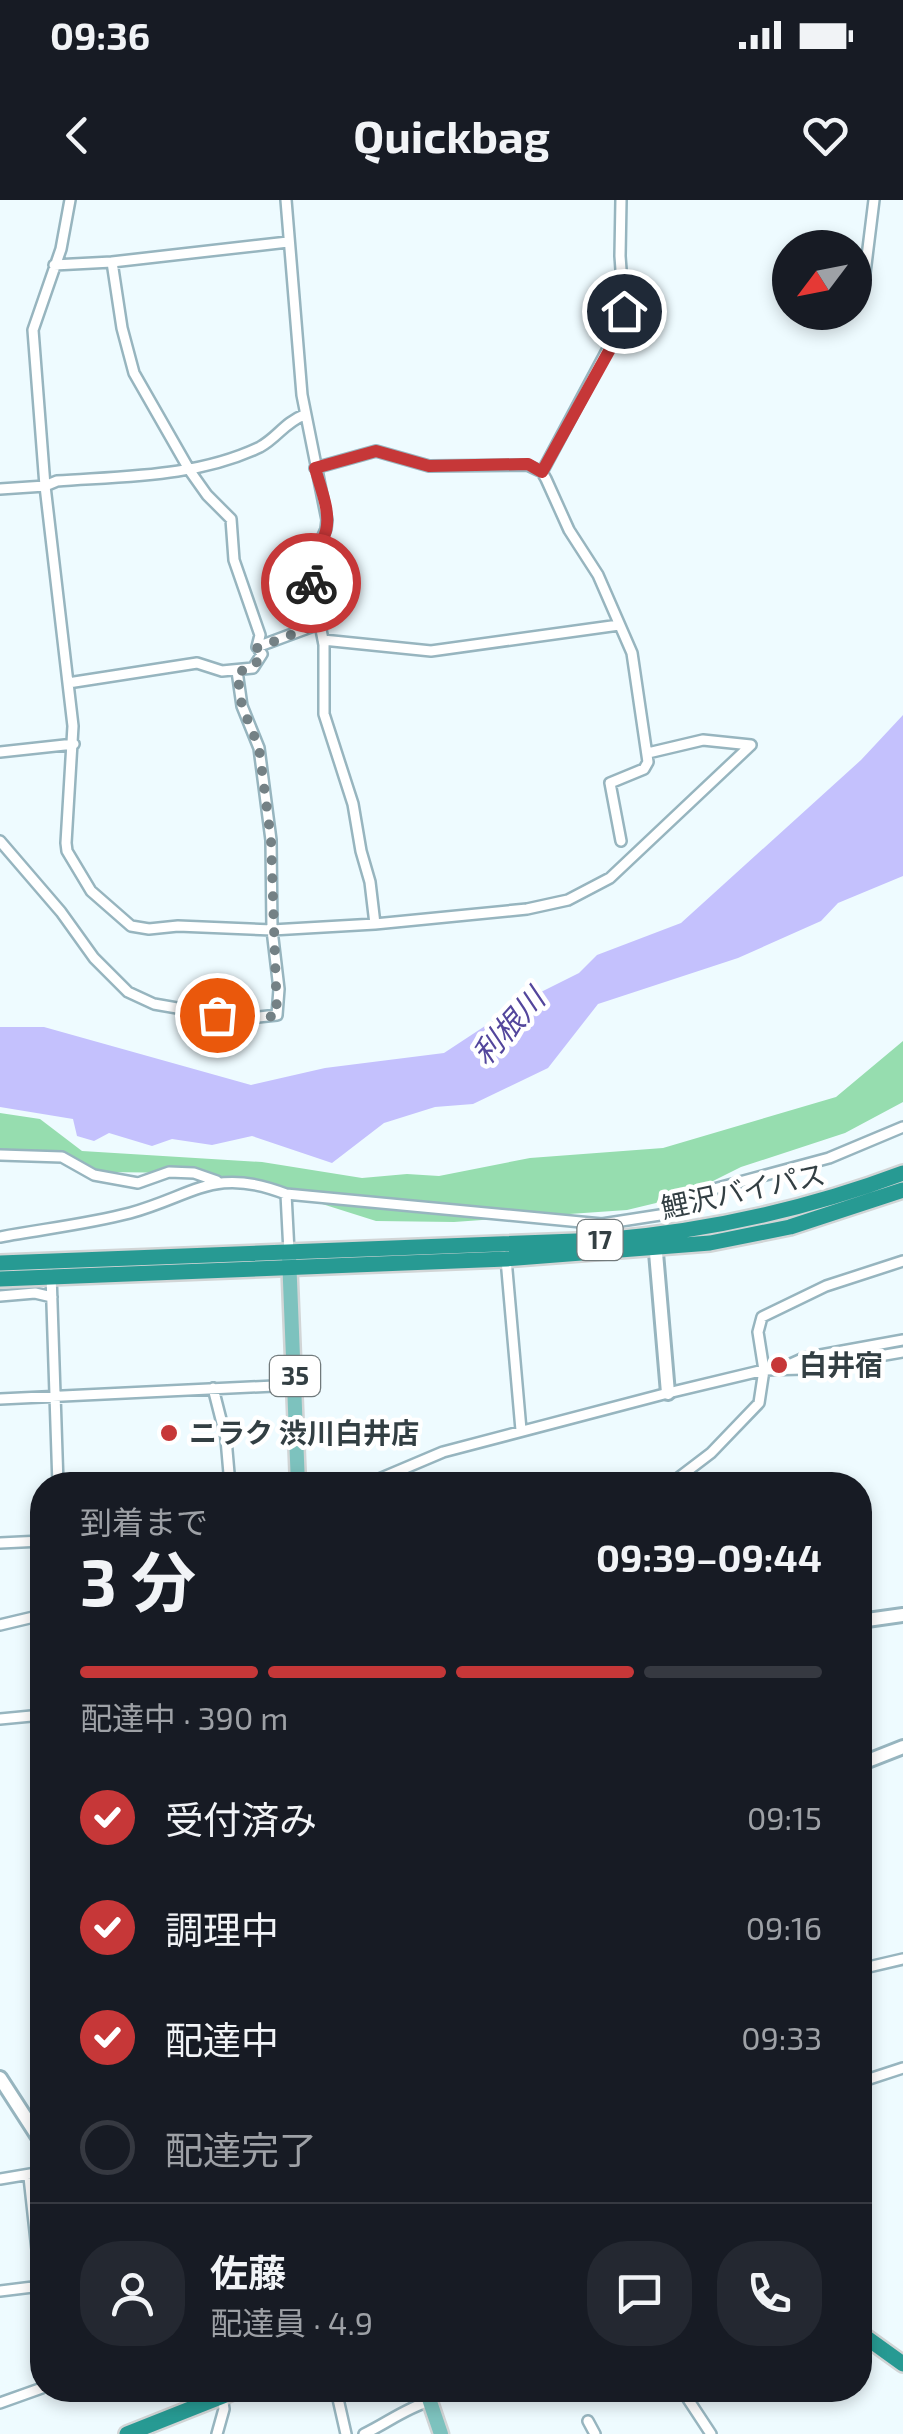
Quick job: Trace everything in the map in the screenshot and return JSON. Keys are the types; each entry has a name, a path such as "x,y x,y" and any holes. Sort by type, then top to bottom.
{"highway":[{"name":"鯉沢バイパス","path":"290,1259 506,1259 655,1242 790,1211 903,1173"},
{"name":"鯉沢バイパス","path":"0,1279 51,1269 655,1242 710,1243 790,1228 903,1190"},
{"name":"鯉沢バイパス","path":"0,1262 51,1269"},
{"path":"872,2342 903,2364"},
{"path":"127,2434 202,2402"}],"main road":[{"name":"35","path":"290,1259 298,1472"},
{"path":"430,2402 441,2434"}],"street":[{"path":"70,200 61,248 32,330 74,744 67,852 91,891 108,908 131,926 149,929 178,926 272,930 526,909 568,900 596,888 676,819 708,783 751,746 703,740 648,753"},
{"path":"286,200 304,415 327,520 309,567 323,640 324,714 353,804 376,924"},
{"path":"542,472 620,326 624,311 621,200"},
{"path":"870,230 874,200"},
{"path":"54,265 288,242"},
{"path":"112,262 128,356 190,471 232,520 234,560 260,635 257,648"},
{"path":"0,490 46,486 58,481 190,471 262,446 289,421 304,415"},
{"path":"315,468 376,451 429,466 528,464 542,472 569,530 598,575 636,670 648,766 610,783 620,841"},
{"path":"257,648 319,624"},
{"path":"323,640 431,651 619,625"},
{"path":"68,683 197,663 237,672 253,668 262,654 257,648"},
{"path":"0,840 94,958 116,982 141,1000 217,1015 277,1016 271,840 259,748 242,706 237,672"},
{"path":"0,752 74,744"},
{"path":"0,1237 132,1212 198,1186 220,1182 262,1184 286,1194 602,1224 692,1210 714,1190 829,1158 903,1127"},
{"path":"0,1156 62,1158 94,1175 138,1184 169,1172 194,1173 220,1182"},
{"path":"286,1194 290,1259"},
{"path":"655,1242 668,1393"},
{"path":"506,1259 520,1430"},
{"path":"686,1472 759,1404 764,1370 758,1332 762,1318 826,1286 903,1261"},
{"path":"51,1269 58,1472"},
{"path":"0,1296 35,1293 52,1297"},
{"path":"777,1370 804,1358 903,1340"},
{"path":"396,1472 443,1452 520,1430 764,1370 804,1369 903,1352"},
{"path":"0,1398 295,1385"},
{"path":"213,1388 226,1440 229,1472"},
{"path":"0,1543 30,1542"},
{"path":"872,1620 903,1615"},
{"path":"0,1625 30,1617"},
{"path":"0,1719 30,1716"},
{"path":"872,1759 903,1747"},
{"path":"872,1966 903,1959"},
{"path":"872,2078 903,2068"},
{"path":"0,2078 30,2124"},
{"path":"0,2179 29,2176 30,2185"},
{"path":"0,2290 30,2287"},
{"path":"0,2403 30,2392"},
{"path":"217,2434 225,2402"},
{"path":"339,2402 346,2434"},
{"path":"364,2434 394,2420 416,2402"},
{"path":"690,2402 711,2434"},
{"path":"588,2421 595,2434"}],"green space":[{"path":"903,1041 903,1102 845,1133 741,1167 681,1197 627,1210 454,1222 376,1221 262,1185 189,1173 104,1172 47,1150 0,1153 0,1113 40,1119 82,1151 262,1162 362,1178 439,1176 530,1158 663,1148 836,1097"}],"water":[{"name":"利根川","path":"903,715 903,876 838,903 821,921 738,958 598,1004 548,1068 473,1104 435,1107 384,1123 332,1163 252,1136 212,1145 172,1139 152,1146 109,1133 94,1141 77,1136 73,1119 0,1107 0,1027 44,1027 251,1085 325,1068 444,1053 523,1001 579,973 597,955 681,923 861,760"}],"waterway":[{"path":"807,1363 903,1345"}],"way so far":[{"path":"217,1015 277,1016 271,840 259,748 242,706 237,672 253,668 262,654 257,648 319,624 311,583"}],"place":[{"name":"白井宿","path":"779,1365"},
{"name":"ニラク 渋川白井店","path":"169,1433"}],"route":[{"path":"311,583 310,561 327,520 315,468 376,451 429,466 528,464 542,472 614,342 624,311"}]}
